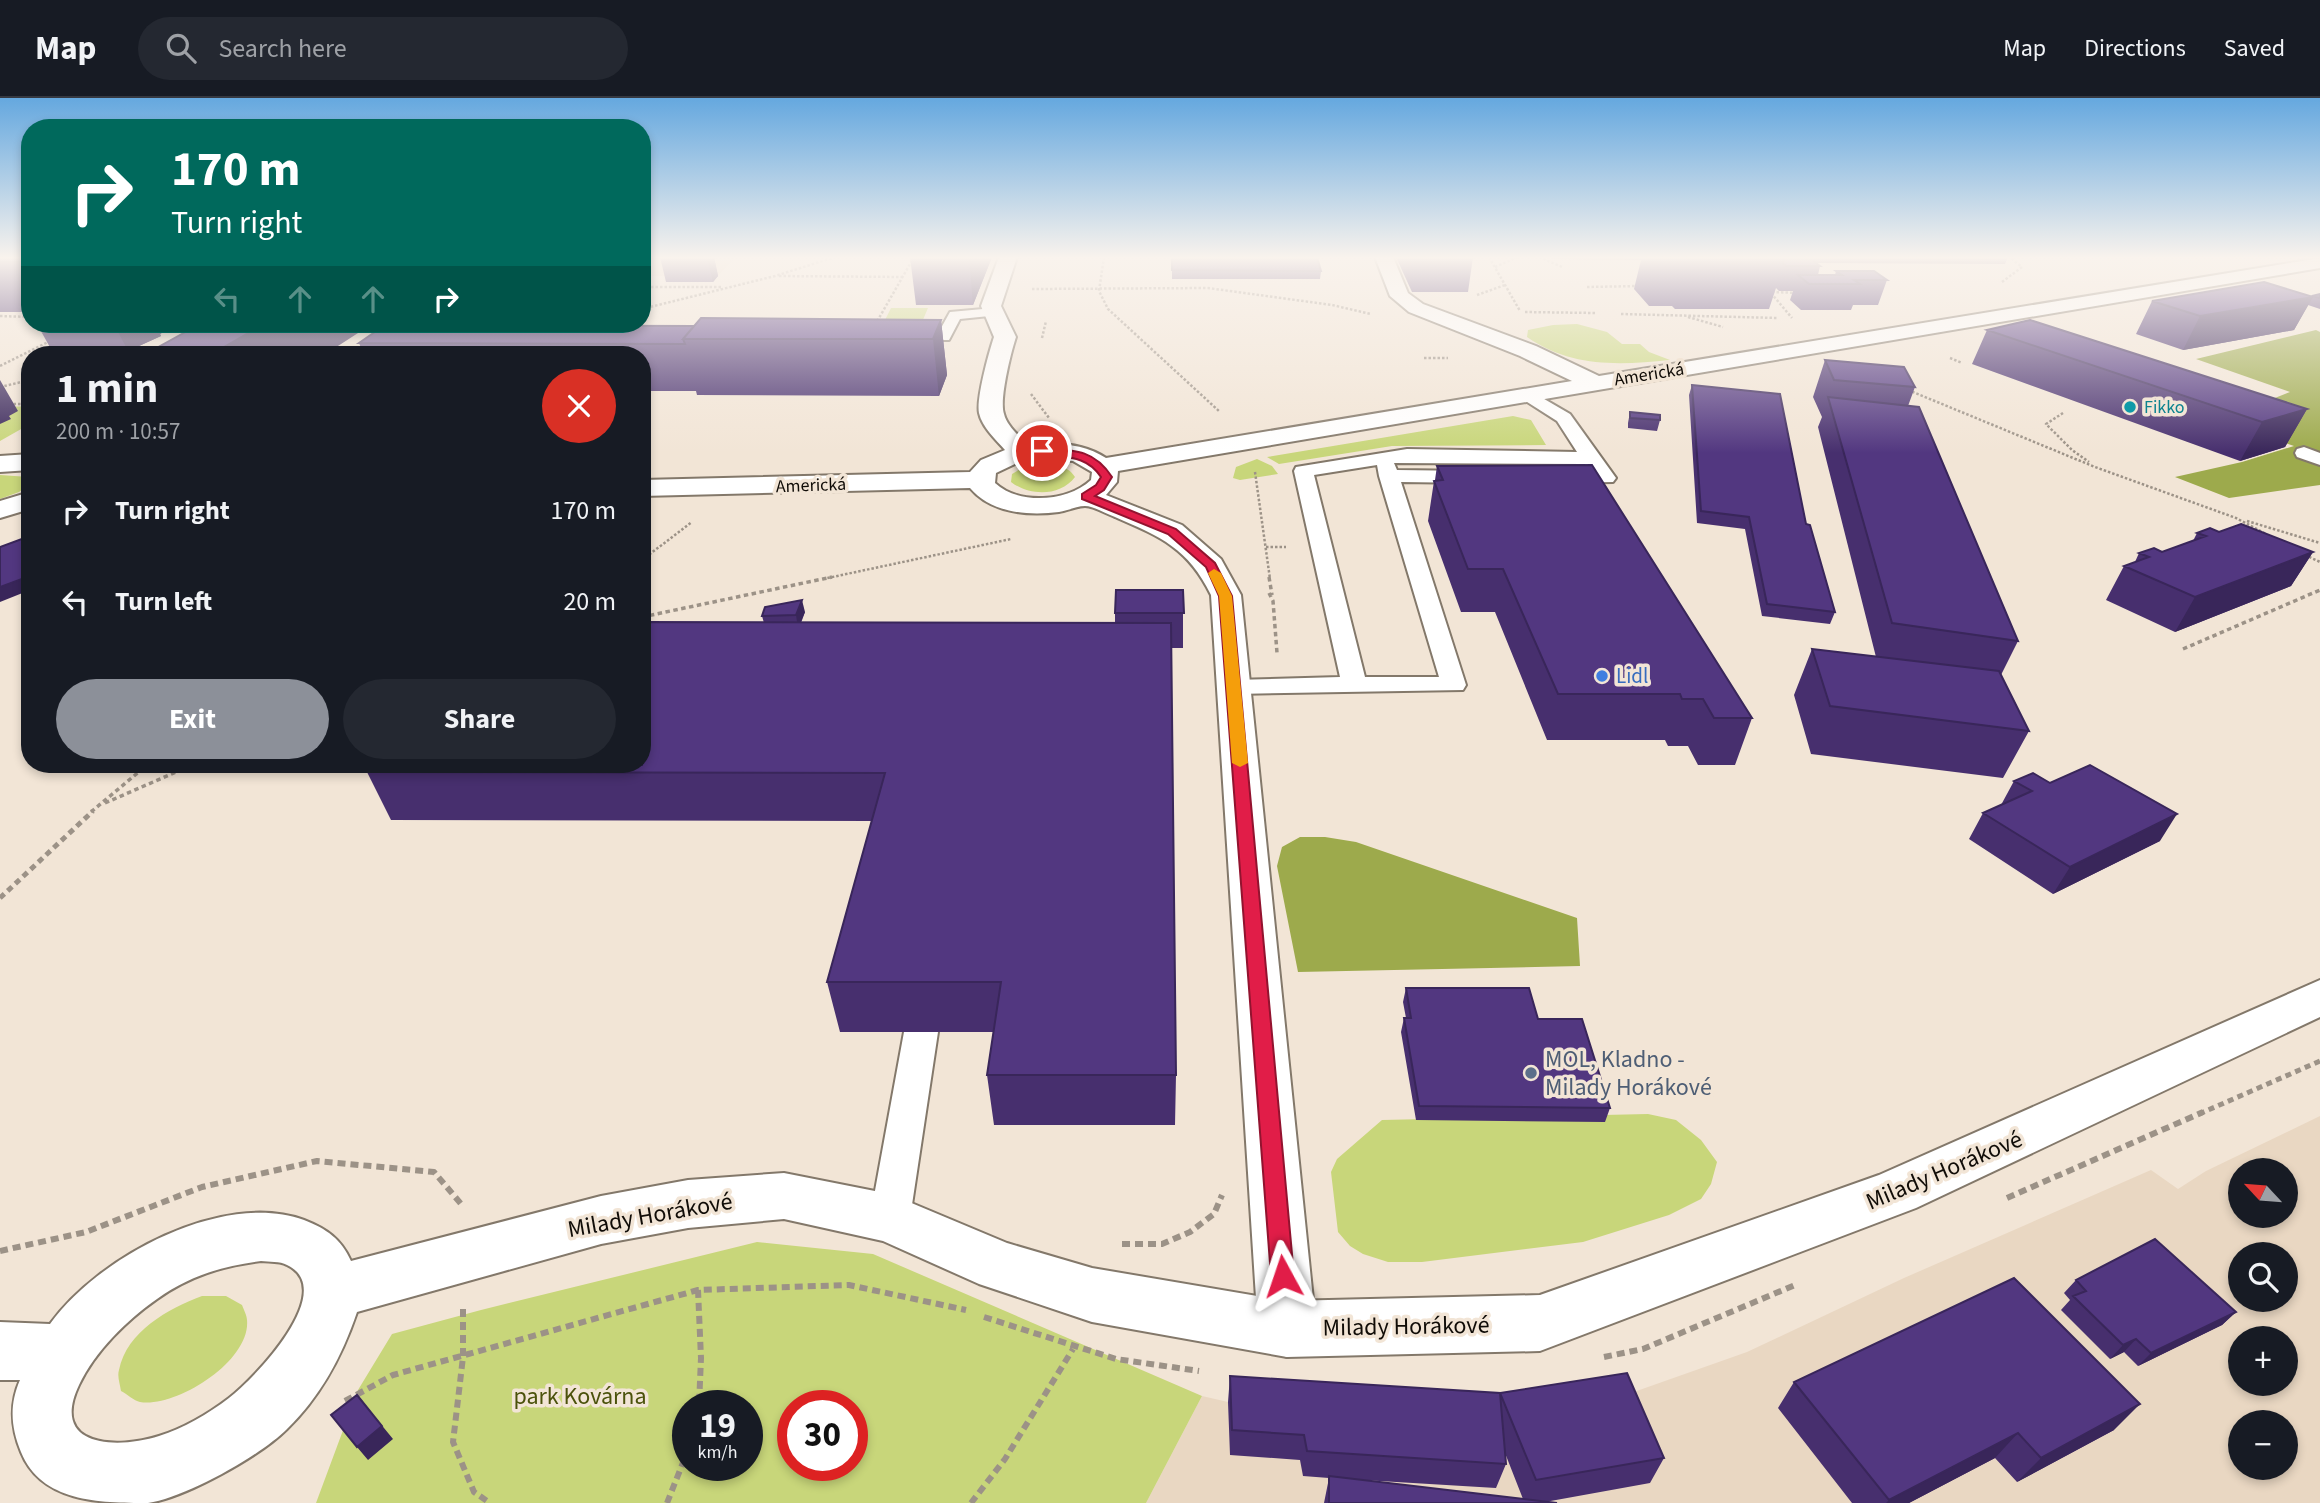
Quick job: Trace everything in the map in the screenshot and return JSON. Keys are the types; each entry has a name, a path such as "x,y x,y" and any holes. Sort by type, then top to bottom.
{"street":[{"path":"999,323 1005,337 998,359 991,413 1001,431 1021,453"},
{"path":"1454,323 1528,351 1595,383"},
{"name":"Americká","path":"651,488 980,480 990,494 1017,503 1053,504 1094,481 1527,394 1969,323"},
{"path":"980,480 984,470 995,462 1021,453 1053,451 1074,453 1091,459 1094,481 1172,531 1211,565 1226,596 1287,1329"},
{"path":"0,510 21,503"},
{"name":"Milady Horákové","path":"330,1293 601,1220 688,1203 783,1196 890,1218 999,1266 1092,1295 1287,1329 1540,1323 1897,1192 2320,998"},
{"path":"261,1236 289,1240 311,1251 325,1268 330,1293 327,1319 314,1349 292,1381 263,1411 228,1437 188,1458 145,1487 73,1468 50,1450 41,1422 47,1389 64,1353 89,1322 112,1300 154,1269 192,1251 227,1240 261,1236"},
{"path":"0,1351 64,1353"}],"lane":[{"path":"944,337 951,323"},
{"path":"1527,394 1564,418 1606,478 1538,477"},
{"path":"1386,468 1407,455 1590,458"},
{"path":"1234,687 1454,685 1386,468"},
{"path":"1354,684 1303,471 1386,468 1497,477"},
{"path":"890,1218 921,1032"}],"path":[{"path":"1041,346 1046,323"},
{"path":"1123,323 1222,414"},
{"path":"40,346 62,335"},
{"path":"368,346 373,343"},
{"path":"0,366 21,356"},
{"path":"0,387 21,382"},
{"path":"1033,384 1031,397 1053,421"},
{"path":"1896,385 2095,467 2236,518 2320,543"},
{"path":"0,404 21,404"},
{"path":"2063,413 2046,424 2072,450 2095,467"},
{"path":"1254,471 1273,601"},
{"path":"2236,518 2272,537"},
{"path":"651,615 1011,540"},
{"path":"2296,550 2320,562"},
{"path":"2183,649 2320,590"},
{"path":"0,898 98,806 137,773"},
{"path":"98,806 174,773"},
{"path":"1111,1244 1162,1244 1190,1232 1214,1214 1223,1191"},
{"path":"698,1290 700,1390"},
{"path":"971,1503 1005,1459 1073,1349"},
{"path":"463,1357 453,1442 474,1492 490,1503"},
{"path":"667,1503 676,1481"}],"shaded area":[{"path":"2320,1116 2320,1503 1146,1503 1202,1396 1228,1402 1614,1399 1747,1352 1904,1278 2151,1170 2178,1189 2228,1160 2228,1228 2298,1228 2298,1158 2233,1158"}],"green space":[{"path":"1577,324 1607,332 1622,344 1640,344 1649,352 1670,360 1596,362 1561,354 1527,337 1528,330"},
{"path":"2316,330 2320,332 2320,485 2229,498 2175,477 2242,462 2294,446 2220,420 2290,392 2196,359"},
{"path":"21,406 21,429 0,441 0,411 7,407"},
{"path":"1513,416 1531,420 1546,445 1392,446 1279,464 1267,457"},
{"path":"1257,459 1272,466 1278,474 1240,480 1233,478 1236,467"},
{"path":"1039,464 1064,467 1075,477 1061,488 1044,492 1026,490 1011,482 1012,474 1022,468"},
{"path":"0,475 21,476 21,491 0,499"},
{"path":"1300,837 1325,837 1356,842 1577,918 1580,966 1298,972 1277,866 1282,847"},
{"path":"1648,1114 1676,1120 1701,1140 1717,1162 1711,1184 1701,1199 1669,1215 1583,1242 1422,1262 1388,1262 1363,1254 1350,1246 1338,1232 1331,1172 1337,1159 1382,1120"},
{"name":"park Kovárna","path":"757,1242 873,1254 1202,1396 1146,1503 316,1503 358,1390 392,1334"},
{"path":"202,1296 226,1296 242,1305 247,1320 245,1336 237,1351 208,1379 191,1390 172,1397 155,1402 140,1402 121,1391 118,1372 123,1356 140,1333 163,1315"}],"building":[{"path":"697,323 940,323 933,339 683,339"},
{"path":"2019,323 2038,323 2307,409 2262,422 1987,330"},
{"path":"651,326 694,326 683,339 685,344 359,343 373,333 651,333"},
{"path":"184,333 248,333 226,346 160,346"},
{"path":"1825,360 1904,367 1915,387 1834,380"},
{"path":"1692,385 1780,394 1806,524 1810,525 1835,612 1767,604 1749,517 1701,511"},
{"path":"1828,397 1919,407 2018,641 1892,623"},
{"path":"1630,412 1660,415 1660,420 1630,418"},
{"name":"Lidl","path":"1592,465 1752,718 1714,718 1703,699 1682,699 1680,694 1558,694 1503,569 1468,569 1434,481 1443,480 1437,466"},
{"path":"2241,524 2313,552 2195,597 2124,566 2149,557 2139,553 2154,548 2162,552 2206,536 2197,533 2210,528 2219,532"},
{"path":"21,539 21,579 0,587 0,547"},
{"path":"1116,590 1183,590 1184,613 1115,613"},
{"path":"802,600 796,615 762,616 765,607"},
{"path":"651,622 1171,623 1176,1075 987,1075 1001,982 827,982 885,773 651,773"},
{"path":"1812,649 1999,671 2029,731 1830,706"},
{"path":"2090,765 2177,814 2070,867 1983,813 2032,791 2014,781 2033,773 2050,783"},
{"path":"1406,988 1529,988 1538,1019 1582,1019 1610,1108 1419,1106 1404,1018 1411,1018"},
{"path":"2155,1239 2228,1305 2228,1312 2236,1312 2151,1353 2136,1339 2123,1345 2073,1296 2086,1291 2076,1280"},
{"path":"2014,1278 2140,1404 2041,1458 2018,1433 1889,1500 1794,1382"},
{"path":"1627,1373 1664,1458 1536,1480 1500,1393"},
{"path":"1230,1376 1500,1393 1506,1464 1307,1451 1304,1435 1232,1430"},
{"path":"357,1395 382,1426 357,1447 331,1415"},
{"path":"1329,1476 1557,1503 1329,1503"}],"slow traffic":[{"path":"1214,573 1226,596 1240,763"}],"place":[{"name":"Fikko","path":"2130,407"},
{"name":"Lidl","path":"1602,676"},
{"name":"MOL, Kladno - Milady Horákové","path":"1531,1073"}],"route":[{"path":"1042,451 1074,453 1097,462 1105,471 1106,477 1101,487 1086,496 1172,531 1211,565 1226,596 1283,1276"}]}
